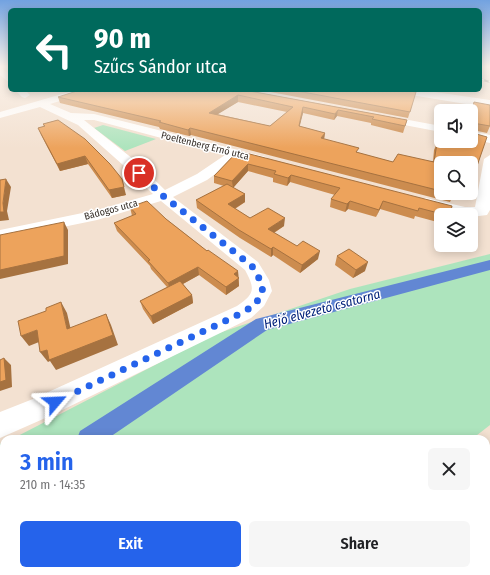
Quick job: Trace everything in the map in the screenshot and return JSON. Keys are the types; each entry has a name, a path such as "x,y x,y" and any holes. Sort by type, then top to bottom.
{"main road":[{"path":"424,94 490,104"}],"street":[{"path":"0,115 72,94"},
{"path":"0,425 42,408 244,312 259,301 264,292 262,282 252,266 162,195 128,162 93,132 67,116 40,103"},
{"name":"Poeltenberg Ernő utca","path":"67,116 94,117 274,163"},
{"path":"370,116 434,128"},
{"path":"478,136 490,138"},
{"name":"Bádogos utca","path":"0,235 100,214 162,195 191,184 211,172 235,153"},
{"path":"411,198 465,212 482,212 490,159"}],"green space":[{"path":"103,125 156,139 125,151 94,128"},
{"path":"490,254 490,425 477,435 20,435 213,335 350,289"}],"building":[{"path":"68,94 265,94 407,120 405,126 372,119 374,117 338,110 335,114 303,107 299,126 325,133 321,138 359,148 356,152 393,162 398,154 434,162 434,189 190,128 188,130 159,122 161,121 58,97","holes":["238,95 293,107 270,126 209,113"]},
{"path":"313,94 415,94 410,112"},
{"path":"474,102 490,105 490,126 478,124 478,104 474,104"},
{"path":"58,120 85,139 110,164 122,179 124,187 109,190 85,156 57,164 38,128 45,126 43,124"},
{"path":"478,134 487,137 478,163 478,156 435,156 436,148 478,148"},
{"path":"238,151 452,206 452,208 434,208 434,212 419,208 418,211 383,201 379,210 350,201 347,204 331,199 340,188 291,175 288,178 274,174 276,171 248,164 232,181 214,176"},
{"path":"6,179 3,203 4,212 0,212 0,180"},
{"path":"227,184 245,194 228,204 250,218 268,208 285,218 268,229 297,246 303,241 320,251 302,265 273,247 271,249 239,230 196,200"},
{"path":"147,201 166,219 207,251 208,250 238,271 234,274 239,278 226,287 198,267 168,283 148,261 150,260 114,223 136,214 130,207"},
{"path":"64,222 64,256 0,270 0,235"},
{"path":"349,249 368,262 356,270 337,256"},
{"path":"180,281 192,295 151,316 140,301"},
{"path":"61,302 67,329 106,314 113,335 49,360 47,350 40,352 37,330 21,336 18,321 46,311 46,308"},
{"path":"4,358 6,380 0,382 0,360"}],"waterway":[{"name":"Hejő elvezető csatorna","path":"94,435 262,324 490,265"}],"route":[{"path":"55,402 244,312 259,301 264,292 262,282 252,266 162,195 139,173"}]}
